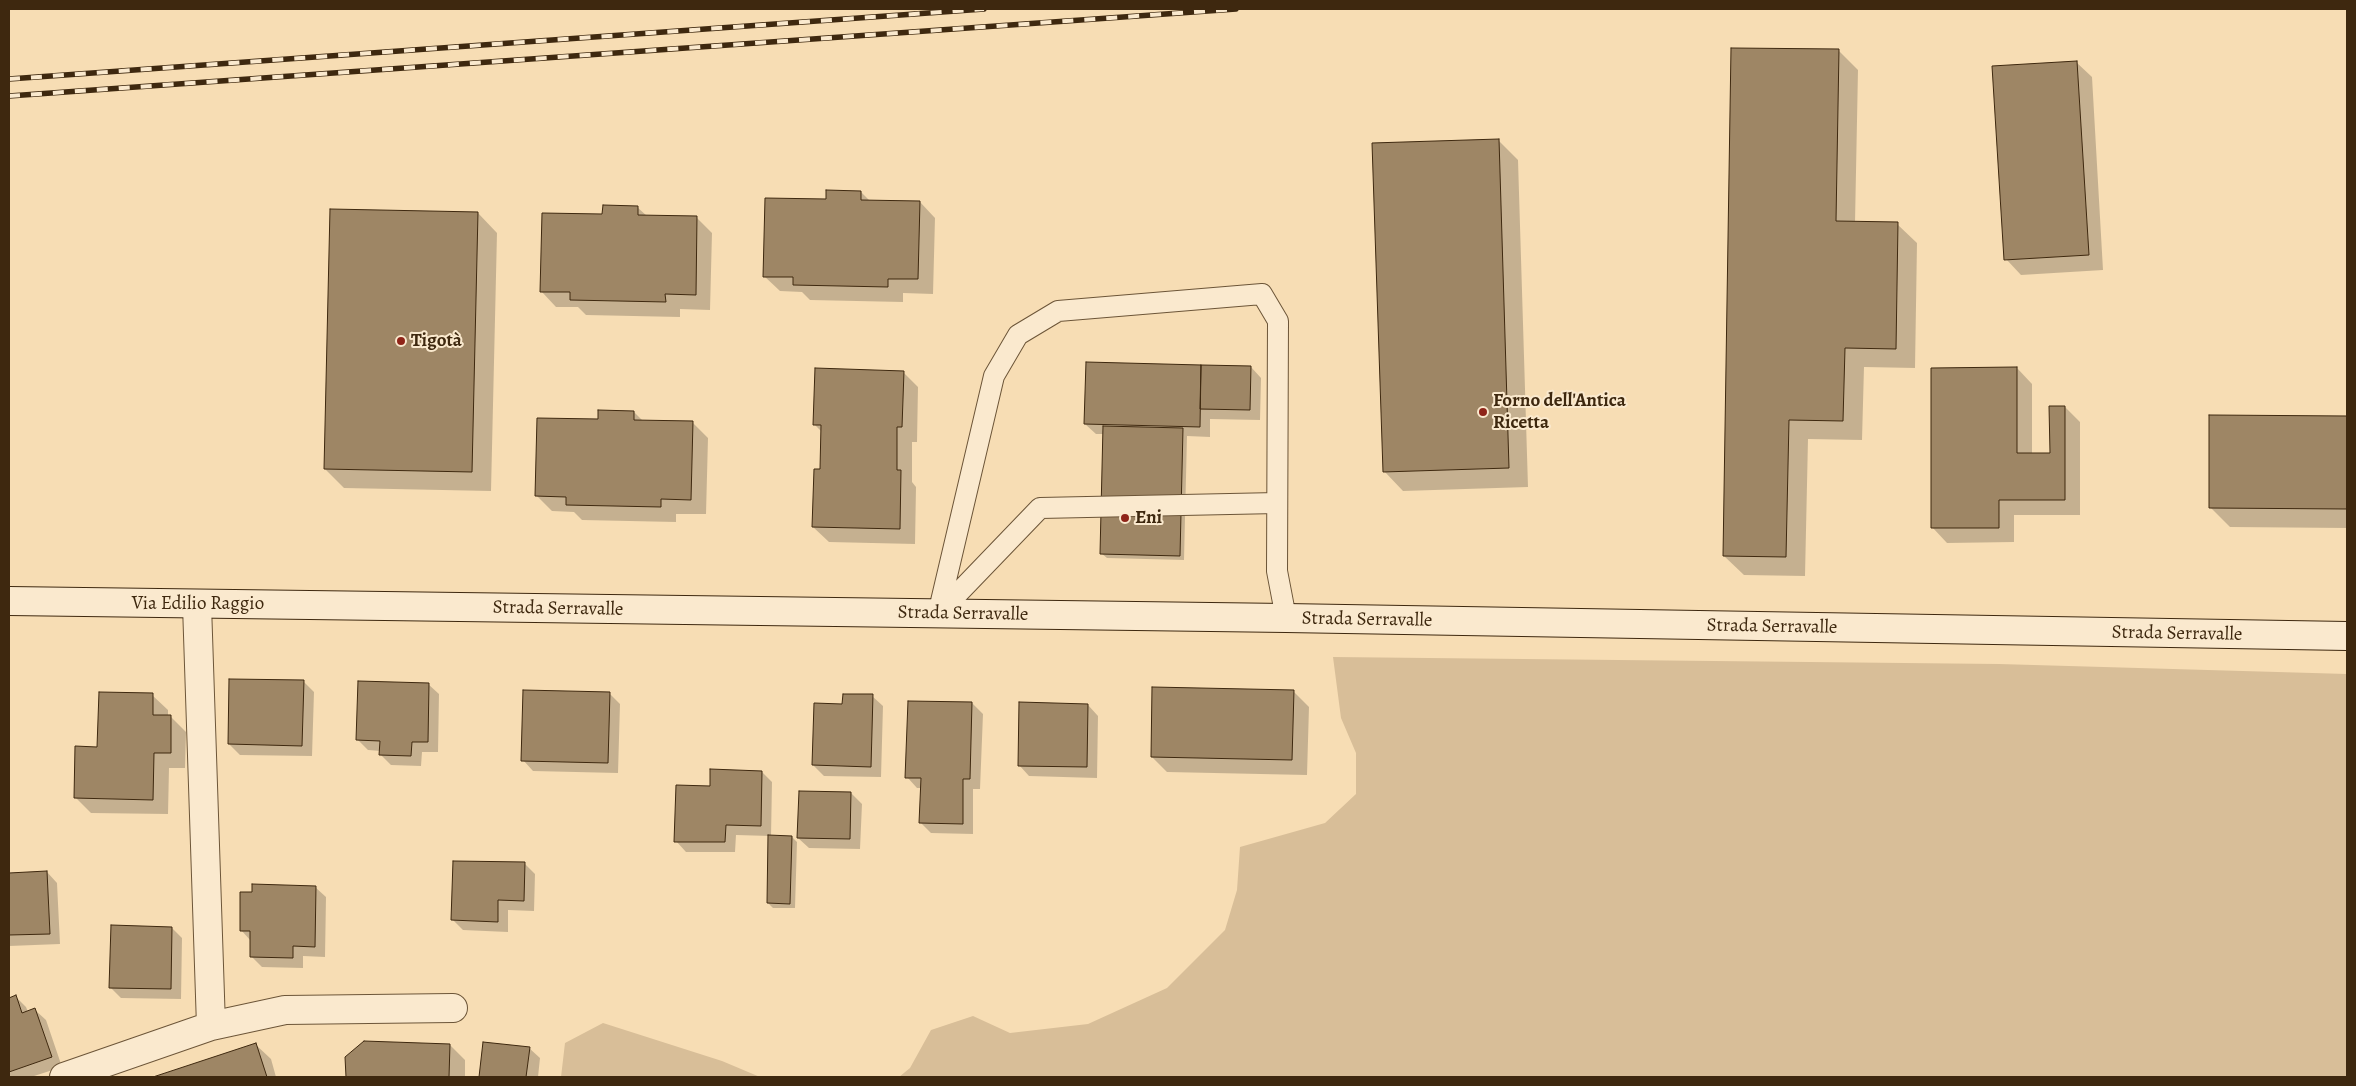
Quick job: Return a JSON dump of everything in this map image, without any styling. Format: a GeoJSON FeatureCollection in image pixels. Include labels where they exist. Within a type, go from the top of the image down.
{"type":"FeatureCollection","features":[{"type":"Feature","properties":{"kind":"main road","name":"Via Edilio Raggio"},"geometry":{"type":"LineString","coordinates":[[9,601],[197,605],[388,606]]}},
{"type":"Feature","properties":{"kind":"main road"},"geometry":{"type":"LineString","coordinates":[[197,605],[211,1026]]}},
{"type":"Feature","properties":{"kind":"main road","name":"Strada Serravalle"},"geometry":{"type":"LineString","coordinates":[[388,606],[1286,618],[2347,636]]}},
{"type":"Feature","properties":{"kind":"main road"},"geometry":{"type":"LineString","coordinates":[[64,1077],[211,1026],[285,1010],[453,1008]]}},
{"type":"Feature","properties":{"kind":"lane"},"geometry":{"type":"LineString","coordinates":[[938,614],[994,376],[1018,336],[1058,311],[1262,294],[1278,322],[1277,571],[1286,618]]}},
{"type":"Feature","properties":{"kind":"lane"},"geometry":{"type":"LineString","coordinates":[[938,614],[1040,508],[1277,503]]}},
{"type":"Feature","properties":{"kind":"shaded area"},"geometry":{"type":"Polygon","coordinates":[[[1333,657],[1999,664],[2347,674],[2347,1077],[899,1077],[910,1068],[931,1030],[973,1016],[1010,1033],[1088,1024],[1167,988],[1225,930],[1237,890],[1240,847],[1325,823],[1356,794],[1356,753],[1341,718],[1333,657]]]}},
{"type":"Feature","properties":{"kind":"shaded area"},"geometry":{"type":"Polygon","coordinates":[[[603,1023],[722,1061],[760,1077],[561,1077],[565,1043],[603,1023]]]}},
{"type":"Feature","properties":{"kind":"building"},"geometry":{"type":"Polygon","coordinates":[[[1731,48],[1839,49],[1836,221],[1898,222],[1896,349],[1845,348],[1843,421],[1789,420],[1786,557],[1723,556],[1731,48]]]}},
{"type":"Feature","properties":{"kind":"building"},"geometry":{"type":"Polygon","coordinates":[[[2077,61],[2089,255],[2004,260],[1992,66],[2077,61]]]}},
{"type":"Feature","properties":{"kind":"building"},"geometry":{"type":"Polygon","coordinates":[[[1499,139],[1509,468],[1383,472],[1372,143],[1499,139]]]}},
{"type":"Feature","properties":{"kind":"building"},"geometry":{"type":"Polygon","coordinates":[[[826,190],[861,191],[861,200],[920,201],[918,279],[888,279],[888,287],[793,285],[793,277],[763,277],[765,198],[826,199],[826,190]]]}},
{"type":"Feature","properties":{"kind":"building"},"geometry":{"type":"Polygon","coordinates":[[[603,205],[638,206],[638,215],[697,216],[696,295],[665,294],[666,302],[570,300],[570,292],[540,292],[542,213],[602,214],[603,205]]]}},
{"type":"Feature","properties":{"kind":"building","name":"Tigotà"},"geometry":{"type":"Polygon","coordinates":[[[330,209],[478,212],[472,472],[324,469],[330,209]]]}},
{"type":"Feature","properties":{"kind":"building"},"geometry":{"type":"Polygon","coordinates":[[[1086,362],[1201,365],[1200,427],[1084,424],[1086,362]]]}},
{"type":"Feature","properties":{"kind":"building"},"geometry":{"type":"Polygon","coordinates":[[[1201,365],[1251,366],[1250,410],[1200,409],[1201,365]]]}},
{"type":"Feature","properties":{"kind":"building"},"geometry":{"type":"Polygon","coordinates":[[[2017,367],[2017,453],[2050,453],[2049,406],[2065,406],[2065,500],[1999,500],[1999,528],[1931,528],[1931,368],[2017,367]]]}},
{"type":"Feature","properties":{"kind":"building"},"geometry":{"type":"Polygon","coordinates":[[[815,368],[904,371],[902,427],[897,427],[897,470],[901,470],[900,529],[812,527],[814,469],[820,469],[821,425],[813,425],[815,368]]]}},
{"type":"Feature","properties":{"kind":"building"},"geometry":{"type":"Polygon","coordinates":[[[598,410],[634,411],[634,420],[693,421],[691,500],[661,499],[661,507],[566,505],[566,497],[535,496],[537,418],[598,419],[598,410]]]}},
{"type":"Feature","properties":{"kind":"building"},"geometry":{"type":"Polygon","coordinates":[[[2209,415],[2347,416],[2347,509],[2209,508],[2209,415]]]}},
{"type":"Feature","properties":{"kind":"building"},"geometry":{"type":"Polygon","coordinates":[[[1103,426],[1183,428],[1180,556],[1100,554],[1103,426]]]}},
{"type":"Feature","properties":{"kind":"building"},"geometry":{"type":"Polygon","coordinates":[[[229,679],[304,680],[302,746],[228,744],[229,679]]]}},
{"type":"Feature","properties":{"kind":"building"},"geometry":{"type":"Polygon","coordinates":[[[358,681],[429,683],[428,742],[412,742],[411,756],[379,755],[380,741],[356,740],[358,681]]]}},
{"type":"Feature","properties":{"kind":"building"},"geometry":{"type":"Polygon","coordinates":[[[1152,687],[1294,690],[1292,760],[1151,757],[1152,687]]]}},
{"type":"Feature","properties":{"kind":"building"},"geometry":{"type":"Polygon","coordinates":[[[523,690],[610,692],[608,763],[521,761],[523,690]]]}},
{"type":"Feature","properties":{"kind":"building"},"geometry":{"type":"Polygon","coordinates":[[[99,692],[153,693],[153,715],[171,715],[171,753],[154,753],[153,800],[74,798],[75,746],[97,747],[99,692]]]}},
{"type":"Feature","properties":{"kind":"building"},"geometry":{"type":"Polygon","coordinates":[[[843,694],[873,694],[871,767],[812,765],[814,703],[842,704],[843,694]]]}},
{"type":"Feature","properties":{"kind":"building"},"geometry":{"type":"Polygon","coordinates":[[[908,701],[972,702],[970,779],[963,779],[963,824],[919,823],[921,778],[905,778],[908,701]]]}},
{"type":"Feature","properties":{"kind":"building"},"geometry":{"type":"Polygon","coordinates":[[[1019,702],[1088,704],[1087,767],[1018,766],[1019,702]]]}},
{"type":"Feature","properties":{"kind":"building"},"geometry":{"type":"Polygon","coordinates":[[[710,769],[762,771],[761,826],[726,825],[725,842],[674,842],[676,785],[710,786],[710,769]]]}},
{"type":"Feature","properties":{"kind":"building"},"geometry":{"type":"Polygon","coordinates":[[[799,791],[851,792],[850,839],[797,838],[799,791]]]}},
{"type":"Feature","properties":{"kind":"building"},"geometry":{"type":"Polygon","coordinates":[[[768,835],[792,836],[790,904],[767,903],[768,835]]]}},
{"type":"Feature","properties":{"kind":"building"},"geometry":{"type":"Polygon","coordinates":[[[453,861],[525,862],[524,901],[498,900],[498,922],[451,920],[453,861]]]}},
{"type":"Feature","properties":{"kind":"building"},"geometry":{"type":"Polygon","coordinates":[[[47,871],[50,934],[9,935],[9,873],[47,871]]]}},
{"type":"Feature","properties":{"kind":"building"},"geometry":{"type":"Polygon","coordinates":[[[252,884],[316,886],[315,947],[293,946],[293,958],[250,957],[250,931],[240,931],[240,892],[252,892],[252,884]]]}},
{"type":"Feature","properties":{"kind":"building"},"geometry":{"type":"Polygon","coordinates":[[[111,925],[172,927],[171,989],[109,988],[111,925]]]}},
{"type":"Feature","properties":{"kind":"building"},"geometry":{"type":"Polygon","coordinates":[[[16,995],[22,1013],[35,1008],[52,1057],[9,1072],[9,998],[16,995]]]}},
{"type":"Feature","properties":{"kind":"building"},"geometry":{"type":"Polygon","coordinates":[[[364,1041],[450,1044],[449,1077],[346,1077],[345,1057],[364,1041]]]}},
{"type":"Feature","properties":{"kind":"building"},"geometry":{"type":"Polygon","coordinates":[[[483,1042],[530,1047],[526,1077],[479,1077],[483,1042]]]}},
{"type":"Feature","properties":{"kind":"building"},"geometry":{"type":"Polygon","coordinates":[[[256,1043],[267,1077],[153,1077],[256,1043]]]}},
{"type":"Feature","properties":{"kind":"railway"},"geometry":{"type":"LineString","coordinates":[[9,79],[984,9]]}},
{"type":"Feature","properties":{"kind":"railway"},"geometry":{"type":"LineString","coordinates":[[9,96],[1236,9]]}},
{"type":"Feature","properties":{"kind":"place","name":"Tigotà"},"geometry":{"type":"Point","coordinates":[401,341]}},
{"type":"Feature","properties":{"kind":"place","name":"Forno dell'Antica Ricetta"},"geometry":{"type":"Point","coordinates":[1483,412]}},
{"type":"Feature","properties":{"kind":"place","name":"Eni"},"geometry":{"type":"Point","coordinates":[1125,518]}}]}
